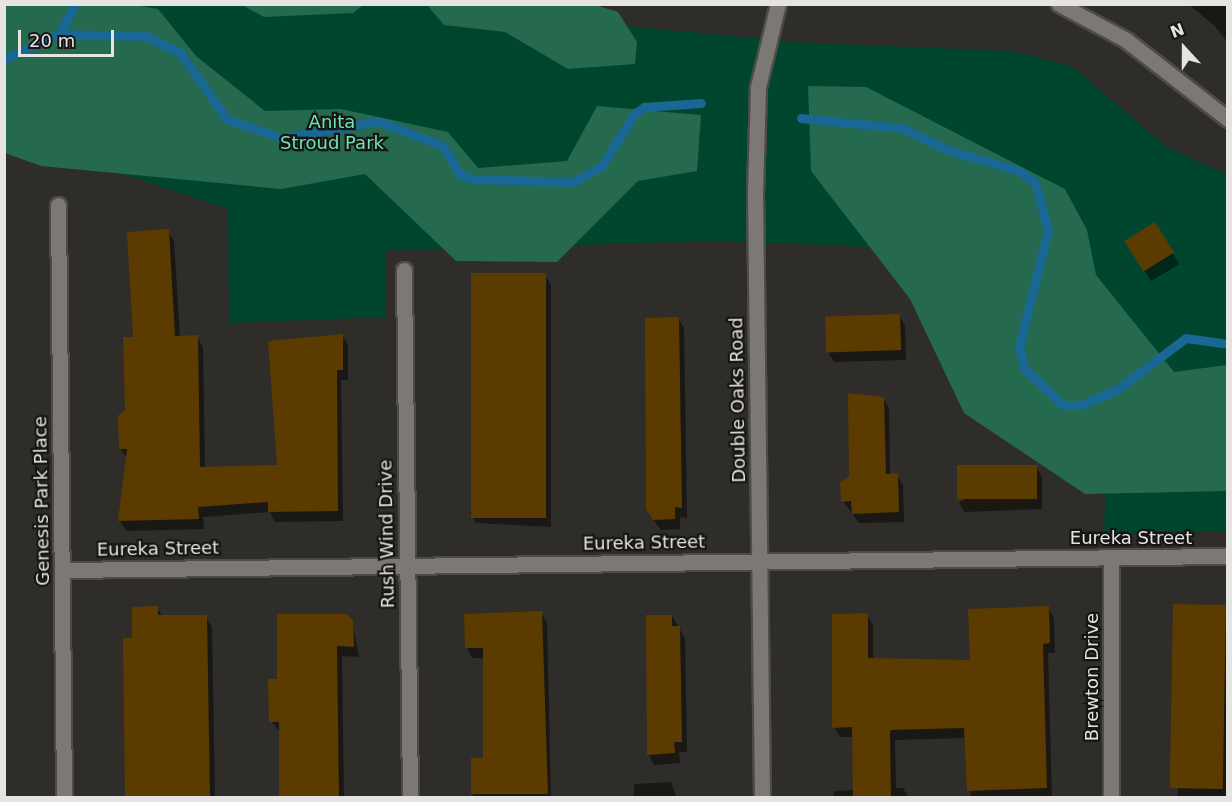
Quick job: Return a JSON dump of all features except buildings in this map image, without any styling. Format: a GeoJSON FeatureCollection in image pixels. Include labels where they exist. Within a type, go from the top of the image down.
{"type":"FeatureCollection","features":[{"type":"Feature","properties":{"kind":"street","name":"Double Oaks Road"},"geometry":{"type":"LineString","coordinates":[[762,798],[758,87],[778,4]]}},
{"type":"Feature","properties":{"kind":"street"},"geometry":{"type":"LineString","coordinates":[[1059,4],[1126,40],[1227,119]]}},
{"type":"Feature","properties":{"kind":"street","name":"Genesis Park Place"},"geometry":{"type":"LineString","coordinates":[[58,205],[64,798]]}},
{"type":"Feature","properties":{"kind":"street","name":"Rush Wind Drive"},"geometry":{"type":"LineString","coordinates":[[404,270],[410,798]]}},
{"type":"Feature","properties":{"kind":"street","name":"Eureka Street"},"geometry":{"type":"LineString","coordinates":[[62,570],[407,564],[1227,556]]}},
{"type":"Feature","properties":{"kind":"street","name":"Brewton Drive"},"geometry":{"type":"LineString","coordinates":[[1111,798],[1112,558]]}},
{"type":"Feature","properties":{"kind":"green space"},"geometry":{"type":"Polygon","coordinates":[[[129,4],[158,9],[196,56],[265,111],[341,109],[448,132],[478,168],[567,161],[597,106],[701,115],[697,171],[638,181],[557,262],[456,261],[365,174],[281,189],[41,166],[5,153],[5,5],[129,4]]]}},
{"type":"Feature","properties":{"kind":"green space","name":"Anita Stroud Park"},"geometry":{"type":"Polygon","coordinates":[[[5,5],[465,5],[479,12],[807,43],[1013,51],[1073,67],[1167,147],[1227,175],[1227,531],[1104,534],[1111,309],[950,250],[717,241],[385,250],[386,317],[229,323],[228,209],[5,135],[5,5]]]}},
{"type":"Feature","properties":{"kind":"green space"},"geometry":{"type":"Polygon","coordinates":[[[242,5],[363,5],[353,13],[264,17],[242,5]]]}},
{"type":"Feature","properties":{"kind":"green space"},"geometry":{"type":"Polygon","coordinates":[[[427,5],[595,5],[618,12],[637,42],[635,64],[568,69],[505,32],[444,25],[427,5]]]}},
{"type":"Feature","properties":{"kind":"green space"},"geometry":{"type":"Polygon","coordinates":[[[808,86],[866,87],[1065,189],[1087,230],[1096,275],[1174,372],[1227,365],[1227,491],[1085,494],[964,413],[910,299],[811,171],[808,86]]]}},
{"type":"Feature","properties":{"kind":"waterway"},"geometry":{"type":"LineString","coordinates":[[59,34],[75,4]]}},
{"type":"Feature","properties":{"kind":"waterway"},"geometry":{"type":"LineString","coordinates":[[4,59],[59,34],[146,36],[181,54],[227,119],[282,138],[378,121],[443,146],[460,174],[472,179],[573,182],[602,166],[633,115],[644,107],[701,103]]}},
{"type":"Feature","properties":{"kind":"waterway"},"geometry":{"type":"LineString","coordinates":[[801,118],[902,128],[948,150],[1016,170],[1035,182],[1048,230],[1019,346],[1024,368],[1062,405],[1081,405],[1118,389],[1186,338],[1228,344]]}}]}
